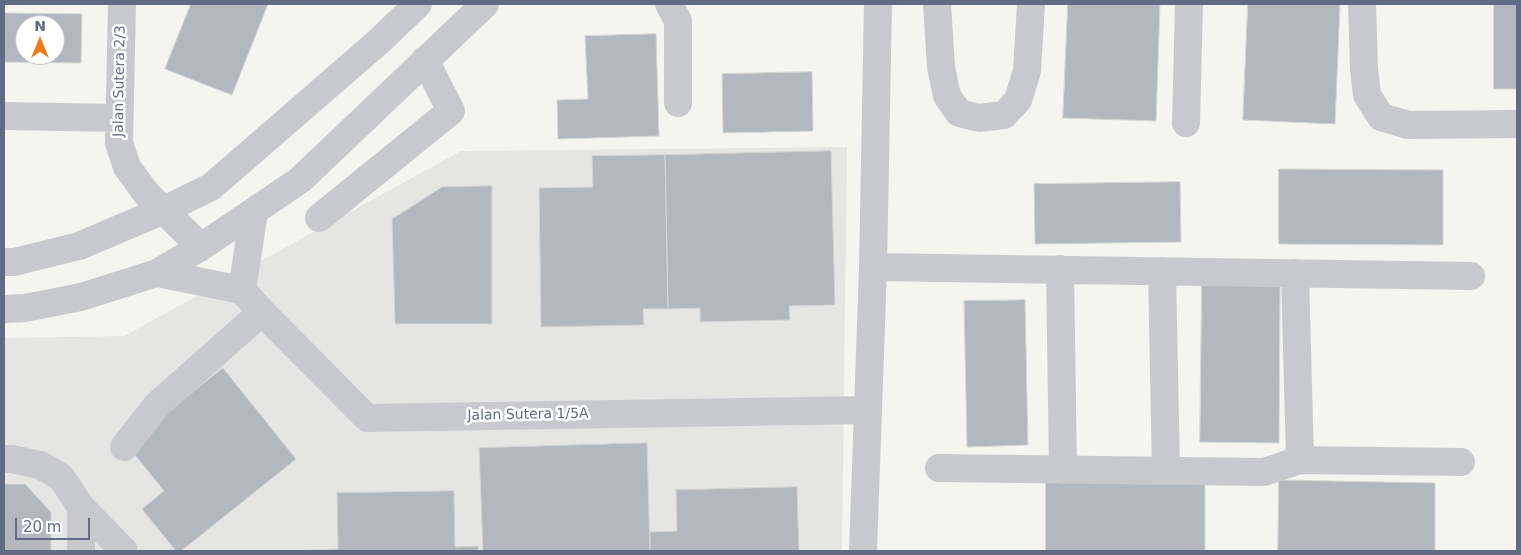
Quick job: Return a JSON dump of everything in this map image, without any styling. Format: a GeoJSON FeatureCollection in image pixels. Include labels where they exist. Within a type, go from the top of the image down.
{"type":"FeatureCollection","features":[{"type":"Feature","properties":{"kind":"street","name":"Jalan Sutera 2/3"},"geometry":{"type":"LineString","coordinates":[[122,4],[119,143],[127,167],[146,193],[201,247]]}},
{"type":"Feature","properties":{"kind":"street"},"geometry":{"type":"LineString","coordinates":[[4,262],[14,262],[79,246],[164,210],[211,187],[418,4]]}},
{"type":"Feature","properties":{"kind":"street"},"geometry":{"type":"LineString","coordinates":[[4,309],[25,308],[81,297],[156,273],[201,247],[300,180],[485,4]]}},
{"type":"Feature","properties":{"kind":"street"},"geometry":{"type":"LineString","coordinates":[[669,4],[678,21],[678,103]]}},
{"type":"Feature","properties":{"kind":"street"},"geometry":{"type":"LineString","coordinates":[[863,551],[873,267],[878,4]]}},
{"type":"Feature","properties":{"kind":"street"},"geometry":{"type":"LineString","coordinates":[[937,4],[941,67],[947,96],[959,113],[979,118],[1004,115],[1018,100],[1026,71],[1031,4]]}},
{"type":"Feature","properties":{"kind":"street"},"geometry":{"type":"LineString","coordinates":[[1186,122],[1190,4]]}},
{"type":"Feature","properties":{"kind":"street"},"geometry":{"type":"LineString","coordinates":[[1362,4],[1364,69],[1367,95],[1381,117],[1408,125],[1517,124]]}},
{"type":"Feature","properties":{"kind":"street"},"geometry":{"type":"LineString","coordinates":[[320,218],[451,111],[425,60]]}},
{"type":"Feature","properties":{"kind":"street"},"geometry":{"type":"LineString","coordinates":[[4,116],[119,118]]}},
{"type":"Feature","properties":{"kind":"street"},"geometry":{"type":"LineString","coordinates":[[156,273],[242,290],[254,212]]}},
{"type":"Feature","properties":{"kind":"street"},"geometry":{"type":"LineString","coordinates":[[873,267],[1471,276]]}},
{"type":"Feature","properties":{"kind":"street"},"geometry":{"type":"LineString","coordinates":[[1060,269],[1063,470]]}},
{"type":"Feature","properties":{"kind":"street"},"geometry":{"type":"LineString","coordinates":[[1162,271],[1166,471]]}},
{"type":"Feature","properties":{"kind":"street"},"geometry":{"type":"LineString","coordinates":[[1295,273],[1300,460]]}},
{"type":"Feature","properties":{"kind":"street","name":"Jalan Sutera 1/5A"},"geometry":{"type":"LineString","coordinates":[[242,290],[367,418],[868,410]]}},
{"type":"Feature","properties":{"kind":"street"},"geometry":{"type":"LineString","coordinates":[[124,447],[157,405],[262,312]]}},
{"type":"Feature","properties":{"kind":"street"},"geometry":{"type":"LineString","coordinates":[[4,459],[40,465],[61,477],[81,507],[124,551]]}},
{"type":"Feature","properties":{"kind":"street"},"geometry":{"type":"LineString","coordinates":[[939,468],[1264,472],[1300,460],[1460,462]]}},
{"type":"Feature","properties":{"kind":"street"},"geometry":{"type":"LineString","coordinates":[[81,507],[81,551]]}},
{"type":"Feature","properties":{"kind":"shaded area"},"geometry":{"type":"Polygon","coordinates":[[[847,147],[842,551],[4,551],[4,338],[124,336],[461,151],[847,147]]]}},
{"type":"Feature","properties":{"kind":"building"},"geometry":{"type":"Polygon","coordinates":[[[191,4],[268,4],[232,95],[165,69],[191,4]]]}},
{"type":"Feature","properties":{"kind":"building"},"geometry":{"type":"Polygon","coordinates":[[[1068,4],[1160,4],[1156,121],[1063,118],[1068,4]]]}},
{"type":"Feature","properties":{"kind":"building"},"geometry":{"type":"Polygon","coordinates":[[[1248,4],[1340,4],[1335,124],[1243,120],[1248,4]]]}},
{"type":"Feature","properties":{"kind":"building"},"geometry":{"type":"Polygon","coordinates":[[[1494,4],[1517,4],[1517,89],[1494,89],[1494,4]]]}},
{"type":"Feature","properties":{"kind":"building"},"geometry":{"type":"Polygon","coordinates":[[[4,13],[82,14],[81,63],[65,63],[65,15],[15,15],[15,62],[4,62],[4,13]]]}},
{"type":"Feature","properties":{"kind":"building"},"geometry":{"type":"Polygon","coordinates":[[[656,34],[659,136],[558,139],[557,100],[588,99],[585,36],[656,34]]]}},
{"type":"Feature","properties":{"kind":"building"},"geometry":{"type":"Polygon","coordinates":[[[812,72],[813,131],[723,133],[722,74],[812,72]]]}},
{"type":"Feature","properties":{"kind":"building"},"geometry":{"type":"Polygon","coordinates":[[[831,151],[835,305],[789,306],[790,320],[700,322],[700,308],[668,309],[665,155],[831,151]]]}},
{"type":"Feature","properties":{"kind":"building"},"geometry":{"type":"Polygon","coordinates":[[[665,155],[668,309],[643,309],[644,325],[541,327],[539,188],[593,187],[592,156],[665,155]]]}},
{"type":"Feature","properties":{"kind":"building"},"geometry":{"type":"Polygon","coordinates":[[[1279,169],[1443,170],[1443,245],[1279,244],[1279,169]]]}},
{"type":"Feature","properties":{"kind":"building"},"geometry":{"type":"Polygon","coordinates":[[[1180,182],[1181,242],[1035,244],[1034,184],[1180,182]]]}},
{"type":"Feature","properties":{"kind":"building"},"geometry":{"type":"Polygon","coordinates":[[[492,186],[492,324],[395,324],[392,219],[442,187],[492,186]]]}},
{"type":"Feature","properties":{"kind":"building"},"geometry":{"type":"Polygon","coordinates":[[[1202,283],[1280,283],[1279,443],[1200,442],[1202,283]]]}},
{"type":"Feature","properties":{"kind":"building"},"geometry":{"type":"Polygon","coordinates":[[[1025,300],[1028,445],[967,447],[964,301],[1025,300]]]}},
{"type":"Feature","properties":{"kind":"building"},"geometry":{"type":"Polygon","coordinates":[[[223,368],[296,459],[181,551],[176,551],[142,509],[164,491],[127,445],[223,368]]]}},
{"type":"Feature","properties":{"kind":"building"},"geometry":{"type":"Polygon","coordinates":[[[647,443],[650,551],[483,551],[479,448],[647,443]]]}},
{"type":"Feature","properties":{"kind":"building"},"geometry":{"type":"Polygon","coordinates":[[[1279,480],[1435,483],[1435,551],[1278,551],[1279,480]]]}},
{"type":"Feature","properties":{"kind":"building"},"geometry":{"type":"Polygon","coordinates":[[[1046,482],[1205,482],[1205,551],[1046,551],[1046,482]]]}},
{"type":"Feature","properties":{"kind":"building"},"geometry":{"type":"Polygon","coordinates":[[[4,484],[25,484],[51,512],[51,551],[4,551],[4,484]]]}},
{"type":"Feature","properties":{"kind":"building"},"geometry":{"type":"Polygon","coordinates":[[[797,487],[799,551],[650,551],[650,532],[677,531],[676,490],[797,487]]]}},
{"type":"Feature","properties":{"kind":"building"},"geometry":{"type":"Polygon","coordinates":[[[454,491],[455,547],[478,546],[478,551],[289,551],[338,549],[337,493],[454,491]]]}}]}
